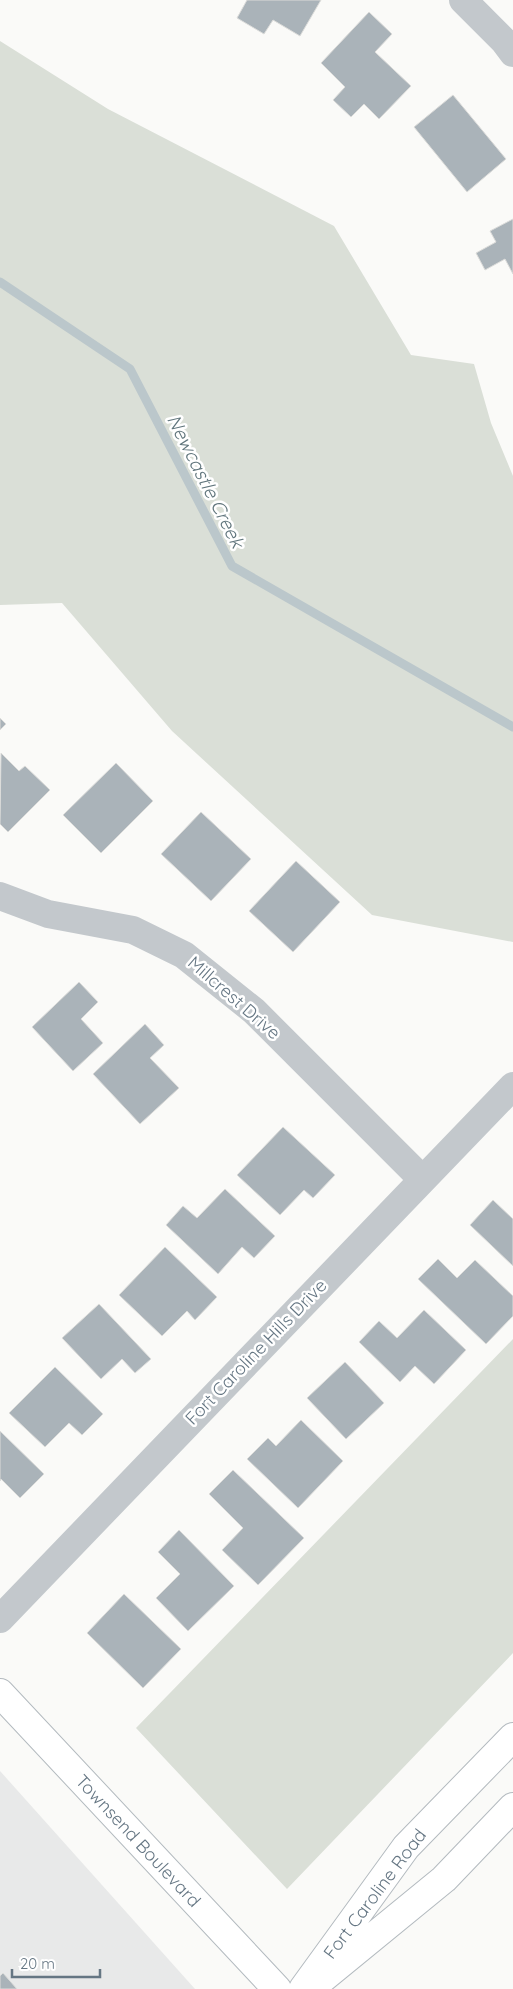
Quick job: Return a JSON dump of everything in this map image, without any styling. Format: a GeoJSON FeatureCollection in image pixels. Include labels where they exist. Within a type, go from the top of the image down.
{"type":"FeatureCollection","features":[{"type":"Feature","properties":{"kind":"street"},"geometry":{"type":"LineString","coordinates":[[463,0],[504,41],[513,53]]}},
{"type":"Feature","properties":{"kind":"street","name":"Millcrest Drive"},"geometry":{"type":"LineString","coordinates":[[0,896],[48,914],[133,930],[184,955],[254,1011],[422,1179]]}},
{"type":"Feature","properties":{"kind":"street","name":"Fort Caroline Hills Drive"},"geometry":{"type":"LineString","coordinates":[[0,1619],[513,1086]]}},
{"type":"Feature","properties":{"kind":"street","name":"Townsend Boulevard"},"geometry":{"type":"LineString","coordinates":[[0,1693],[277,1989]]}},
{"type":"Feature","properties":{"kind":"street","name":"Fort Caroline Road"},"geometry":{"type":"LineString","coordinates":[[303,1989],[406,1847],[513,1737]]}},
{"type":"Feature","properties":{"kind":"street","name":"Fort Caroline Road"},"geometry":{"type":"LineString","coordinates":[[311,1989],[444,1878],[513,1807]]}},
{"type":"Feature","properties":{"kind":"shaded area"},"geometry":{"type":"Polygon","coordinates":[[[0,41],[108,109],[334,226],[411,355],[474,364],[491,423],[513,476],[513,942],[372,915],[172,731],[62,603],[0,605],[0,41]]]}},
{"type":"Feature","properties":{"kind":"shaded area"},"geometry":{"type":"Polygon","coordinates":[[[513,1339],[513,1653],[287,1889],[136,1728],[513,1339]]]}},
{"type":"Feature","properties":{"kind":"shaded area"},"geometry":{"type":"Polygon","coordinates":[[[0,1771],[195,1989],[0,1989],[0,1771]]]}},
{"type":"Feature","properties":{"kind":"building"},"geometry":{"type":"Polygon","coordinates":[[[247,0],[321,0],[300,36],[273,20],[264,34],[237,18],[247,0]]]}},
{"type":"Feature","properties":{"kind":"building"},"geometry":{"type":"Polygon","coordinates":[[[369,12],[392,34],[375,52],[411,86],[379,119],[364,104],[351,117],[333,100],[345,87],[321,63],[369,12]]]}},
{"type":"Feature","properties":{"kind":"building"},"geometry":{"type":"Polygon","coordinates":[[[453,95],[506,159],[467,192],[414,127],[453,95]]]}},
{"type":"Feature","properties":{"kind":"building"},"geometry":{"type":"Polygon","coordinates":[[[513,219],[513,274],[505,259],[485,270],[476,253],[496,242],[490,231],[513,219]]]}},
{"type":"Feature","properties":{"kind":"building"},"geometry":{"type":"Polygon","coordinates":[[[0,718],[6,724],[0,730],[0,718]]]}},
{"type":"Feature","properties":{"kind":"building"},"geometry":{"type":"Polygon","coordinates":[[[1,753],[19,771],[25,766],[50,790],[8,832],[0,824],[1,753]]]}},
{"type":"Feature","properties":{"kind":"building"},"geometry":{"type":"Polygon","coordinates":[[[116,763],[153,801],[101,853],[63,815],[116,763]]]}},
{"type":"Feature","properties":{"kind":"building"},"geometry":{"type":"Polygon","coordinates":[[[201,812],[251,859],[211,901],[161,854],[201,812]]]}},
{"type":"Feature","properties":{"kind":"building"},"geometry":{"type":"Polygon","coordinates":[[[296,861],[340,902],[293,952],[249,911],[296,861]]]}},
{"type":"Feature","properties":{"kind":"building"},"geometry":{"type":"Polygon","coordinates":[[[79,982],[98,1002],[81,1019],[103,1043],[73,1071],[32,1027],[79,982]]]}},
{"type":"Feature","properties":{"kind":"building"},"geometry":{"type":"Polygon","coordinates":[[[145,1024],[164,1045],[150,1058],[179,1088],[140,1124],[93,1074],[145,1024]]]}},
{"type":"Feature","properties":{"kind":"building"},"geometry":{"type":"Polygon","coordinates":[[[283,1127],[335,1175],[313,1198],[304,1190],[280,1215],[237,1175],[283,1127]]]}},
{"type":"Feature","properties":{"kind":"building"},"geometry":{"type":"Polygon","coordinates":[[[225,1189],[275,1236],[254,1258],[242,1247],[218,1274],[166,1225],[183,1206],[197,1218],[225,1189]]]}},
{"type":"Feature","properties":{"kind":"building"},"geometry":{"type":"Polygon","coordinates":[[[493,1200],[513,1219],[513,1266],[470,1225],[493,1200]]]}},
{"type":"Feature","properties":{"kind":"building"},"geometry":{"type":"Polygon","coordinates":[[[165,1247],[217,1297],[195,1320],[187,1311],[162,1336],[119,1295],[165,1247]]]}},
{"type":"Feature","properties":{"kind":"building"},"geometry":{"type":"Polygon","coordinates":[[[438,1259],[457,1278],[475,1260],[513,1296],[513,1316],[486,1344],[418,1279],[438,1259]]]}},
{"type":"Feature","properties":{"kind":"building"},"geometry":{"type":"Polygon","coordinates":[[[99,1304],[151,1359],[135,1373],[122,1359],[101,1379],[62,1338],[99,1304]]]}},
{"type":"Feature","properties":{"kind":"building"},"geometry":{"type":"Polygon","coordinates":[[[424,1310],[466,1350],[434,1384],[415,1366],[400,1382],[359,1342],[379,1321],[397,1338],[424,1310]]]}},
{"type":"Feature","properties":{"kind":"building"},"geometry":{"type":"Polygon","coordinates":[[[345,1362],[384,1403],[346,1439],[307,1398],[345,1362]]]}},
{"type":"Feature","properties":{"kind":"building"},"geometry":{"type":"Polygon","coordinates":[[[55,1367],[103,1414],[82,1435],[69,1423],[45,1447],[9,1413],[55,1367]]]}},
{"type":"Feature","properties":{"kind":"building"},"geometry":{"type":"Polygon","coordinates":[[[301,1420],[343,1461],[298,1508],[247,1459],[268,1438],[276,1446],[301,1420]]]}},
{"type":"Feature","properties":{"kind":"building"},"geometry":{"type":"Polygon","coordinates":[[[0,1431],[44,1474],[20,1498],[1,1479],[0,1481],[0,1431]]]}},
{"type":"Feature","properties":{"kind":"building"},"geometry":{"type":"Polygon","coordinates":[[[233,1470],[304,1538],[258,1585],[222,1550],[243,1528],[209,1494],[233,1470]]]}},
{"type":"Feature","properties":{"kind":"building"},"geometry":{"type":"Polygon","coordinates":[[[179,1530],[234,1586],[188,1631],[156,1598],[180,1574],[158,1552],[179,1530]]]}},
{"type":"Feature","properties":{"kind":"building"},"geometry":{"type":"Polygon","coordinates":[[[124,1594],[181,1649],[143,1688],[87,1633],[124,1594]]]}},
{"type":"Feature","properties":{"kind":"building"},"geometry":{"type":"Polygon","coordinates":[[[3,1973],[17,1989],[0,1989],[0,1976],[3,1973]]]}},
{"type":"Feature","properties":{"kind":"waterway","name":"Newcastle Creek"},"geometry":{"type":"LineString","coordinates":[[0,282],[130,369],[232,566],[513,727]]}}]}
